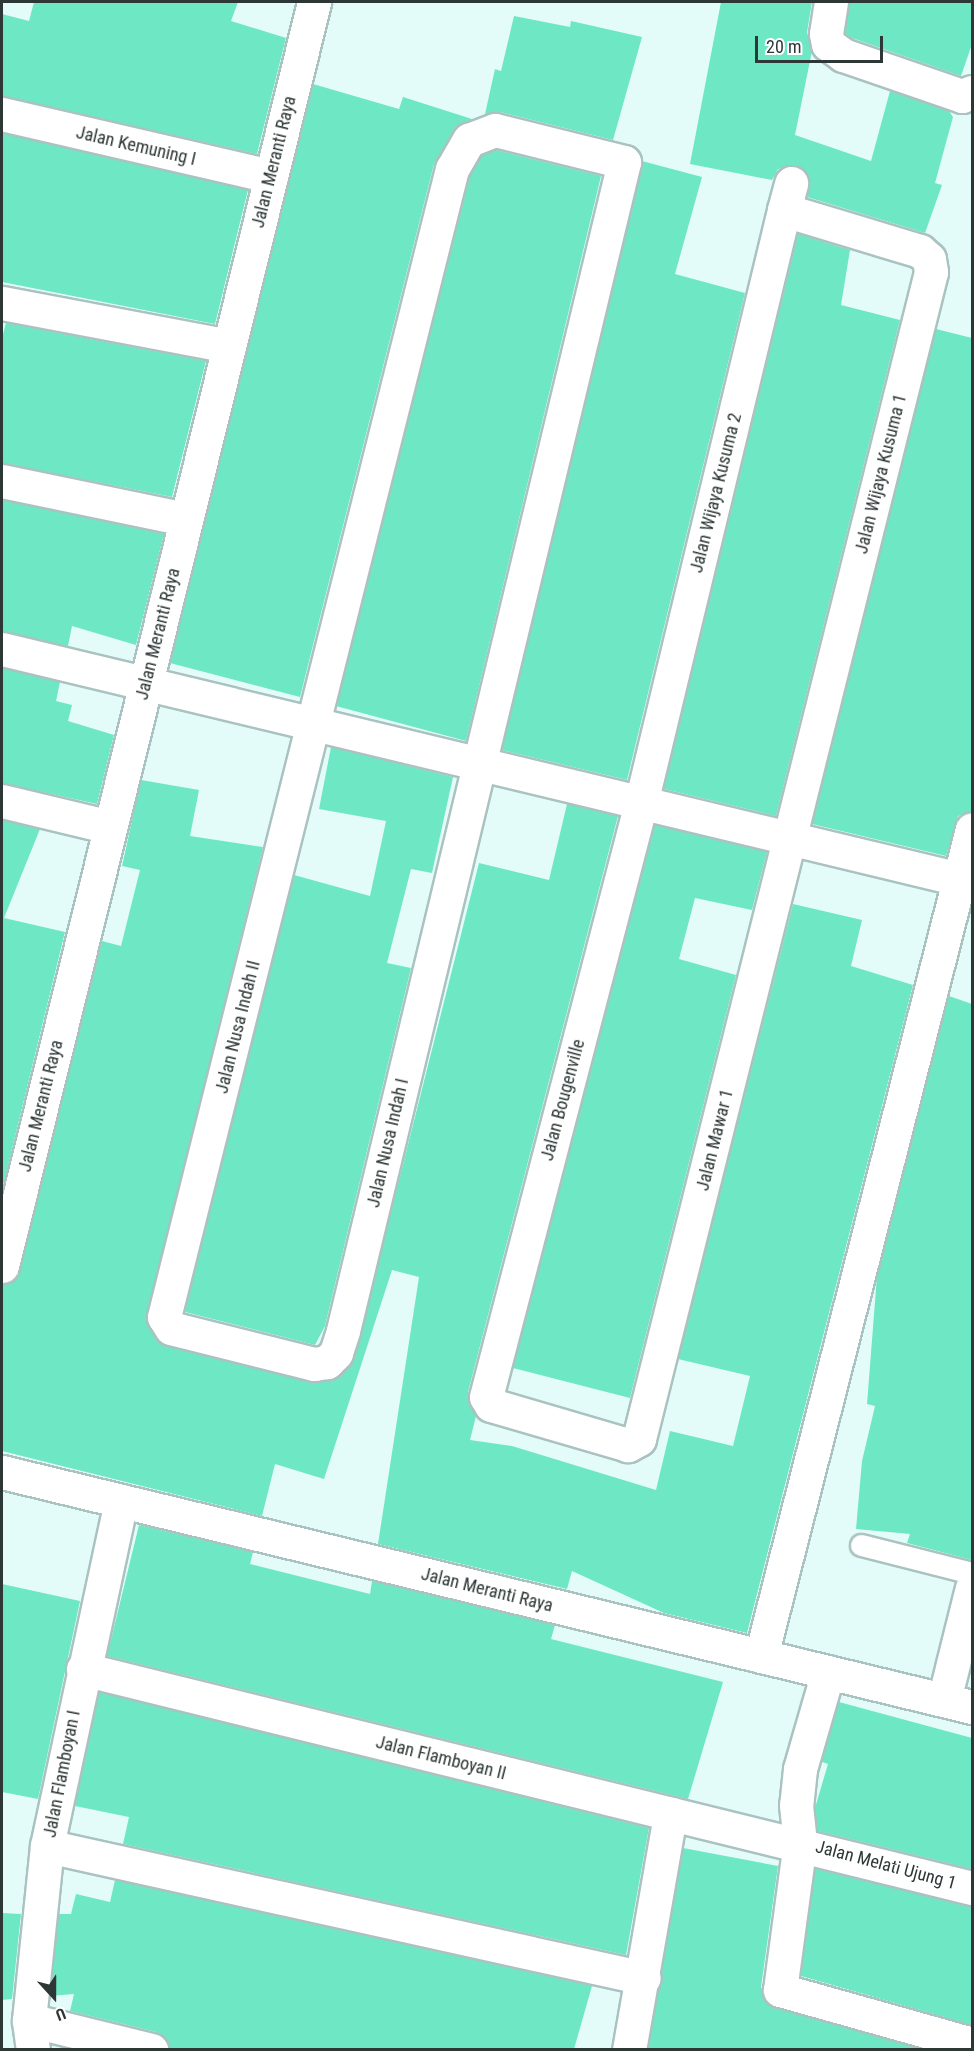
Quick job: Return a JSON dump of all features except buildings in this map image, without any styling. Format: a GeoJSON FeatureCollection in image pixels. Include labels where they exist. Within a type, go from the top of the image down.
{"type":"FeatureCollection","features":[{"type":"Feature","properties":{"kind":"street","name":"Jalan Meranti Raya"},"geometry":{"type":"LineString","coordinates":[[2,1266],[314,2]]}},
{"type":"Feature","properties":{"kind":"street"},"geometry":{"type":"LineString","coordinates":[[831,2],[826,34],[828,44],[843,55],[962,96],[972,92]]}},
{"type":"Feature","properties":{"kind":"street","name":"Jalan Kemuning I"},"geometry":{"type":"LineString","coordinates":[[2,114],[270,176]]}},
{"type":"Feature","properties":{"kind":"street","name":"Jalan Nusa Indah II"},"geometry":{"type":"LineString","coordinates":[[171,1328],[165,1317],[315,725],[452,169],[469,140],[495,129],[624,162],[478,764]]}},
{"type":"Feature","properties":{"kind":"street","name":"Jalan Wijaya Kusuma 2"},"geometry":{"type":"LineString","coordinates":[[641,803],[788,197]]}},
{"type":"Feature","properties":{"kind":"street","name":"Jalan Wijaya Kusuma 1"},"geometry":{"type":"LineString","coordinates":[[788,197],[920,251],[929,258],[931,272],[791,838]]}},
{"type":"Feature","properties":{"kind":"street"},"geometry":{"type":"LineString","coordinates":[[2,303],[229,346]]}},
{"type":"Feature","properties":{"kind":"street"},"geometry":{"type":"LineString","coordinates":[[2,481],[186,519]]}},
{"type":"Feature","properties":{"kind":"street"},"geometry":{"type":"LineString","coordinates":[[2,649],[966,880]]}},
{"type":"Feature","properties":{"kind":"street","name":"Jalan Nusa Indah I"},"geometry":{"type":"LineString","coordinates":[[171,1328],[314,1364],[327,1362],[336,1353],[478,764]]}},
{"type":"Feature","properties":{"kind":"street"},"geometry":{"type":"LineString","coordinates":[[2,801],[110,827]]}},
{"type":"Feature","properties":{"kind":"street","name":"Jalan Bougenville"},"geometry":{"type":"LineString","coordinates":[[638,1442],[628,1445],[491,1405],[486,1397],[641,803]]}},
{"type":"Feature","properties":{"kind":"street"},"geometry":{"type":"LineString","coordinates":[[761,1656],[966,880],[972,829]]}},
{"type":"Feature","properties":{"kind":"street","name":"Jalan Mawar 1"},"geometry":{"type":"LineString","coordinates":[[638,1442],[791,838]]}},
{"type":"Feature","properties":{"kind":"street","name":"Jalan Meranti Raya"},"geometry":{"type":"LineString","coordinates":[[2,1472],[958,1703]]}},
{"type":"Feature","properties":{"kind":"street","name":"Jalan Flamboyan I"},"geometry":{"type":"LineString","coordinates":[[31,2035],[47,1846],[83,1669],[121,1501]]}},
{"type":"Feature","properties":{"kind":"street"},"geometry":{"type":"LineString","coordinates":[[958,1703],[972,1588]]}},
{"type":"Feature","properties":{"kind":"street","name":"Jalan Flamboyan II"},"geometry":{"type":"LineString","coordinates":[[83,1669],[670,1814],[800,1842]]}},
{"type":"Feature","properties":{"kind":"street"},"geometry":{"type":"LineString","coordinates":[[828,1672],[811,1718],[800,1769],[796,1805],[800,1842],[782,1995],[972,2044]]}},
{"type":"Feature","properties":{"kind":"street"},"geometry":{"type":"LineString","coordinates":[[629,2049],[644,1978],[670,1814]]}},
{"type":"Feature","properties":{"kind":"street","name":"Jalan Melati Ujung 1"},"geometry":{"type":"LineString","coordinates":[[800,1842],[972,1888]]}},
{"type":"Feature","properties":{"kind":"street"},"geometry":{"type":"LineString","coordinates":[[47,1846],[644,1978]]}},
{"type":"Feature","properties":{"kind":"street"},"geometry":{"type":"LineString","coordinates":[[31,2035],[151,2049]]}},
{"type":"Feature","properties":{"kind":"lane"},"geometry":{"type":"LineString","coordinates":[[861,1545],[972,1573]]}}]}
